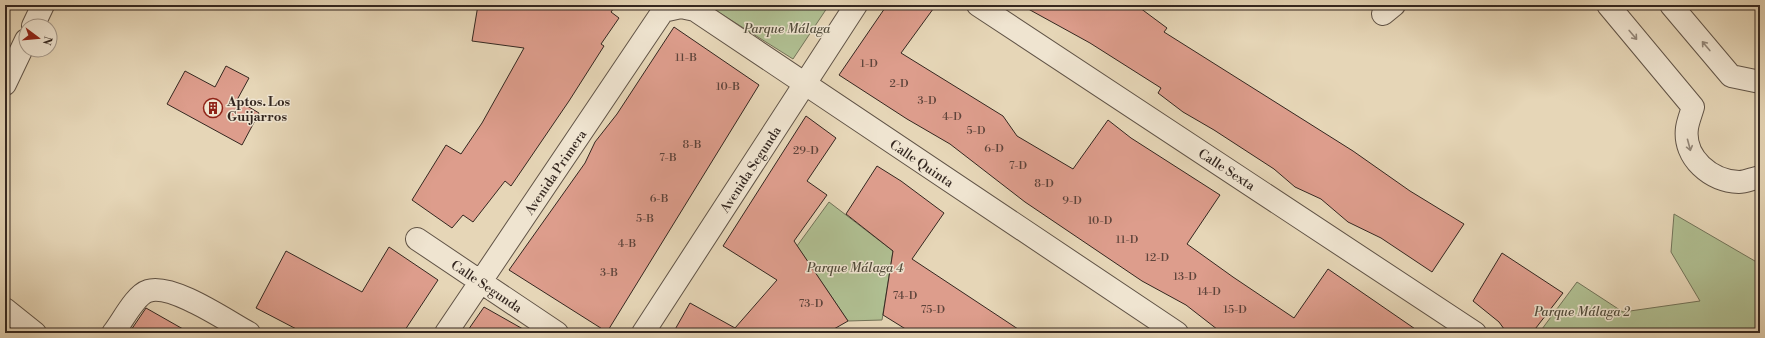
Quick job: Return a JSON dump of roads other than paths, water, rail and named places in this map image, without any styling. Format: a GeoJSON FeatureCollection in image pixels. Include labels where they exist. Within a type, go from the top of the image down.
{"type":"FeatureCollection","features":[{"type":"Feature","properties":{"kind":"street"},"geometry":{"type":"LineString","coordinates":[[37,18],[43,5]]}},
{"type":"Feature","properties":{"kind":"street","name":"Avenida Segunda"},"geometry":{"type":"LineString","coordinates":[[643,333],[856,5]]}},
{"type":"Feature","properties":{"kind":"street","name":"Calle Sexta"},"geometry":{"type":"LineString","coordinates":[[978,5],[1476,333]]}},
{"type":"Feature","properties":{"kind":"street"},"geometry":{"type":"LineString","coordinates":[[1608,5],[1693,107],[1687,128],[1688,145],[1696,160],[1704,170],[1720,178],[1740,182],[1760,176]]}},
{"type":"Feature","properties":{"kind":"street"},"geometry":{"type":"LineString","coordinates":[[1671,5],[1731,76],[1760,82]]}},
{"type":"Feature","properties":{"kind":"street","name":"Calle Quinta"},"geometry":{"type":"LineString","coordinates":[[663,11],[681,7],[695,10],[1177,333]]}},
{"type":"Feature","properties":{"kind":"street","name":"Avenida Primera"},"geometry":{"type":"LineString","coordinates":[[446,333],[663,11]]}},
{"type":"Feature","properties":{"kind":"street"},"geometry":{"type":"LineString","coordinates":[[5,84],[11,57],[18,49]]}},
{"type":"Feature","properties":{"kind":"street","name":"Calle Segunda"},"geometry":{"type":"LineString","coordinates":[[417,239],[557,333]]}},
{"type":"Feature","properties":{"kind":"street"},"geometry":{"type":"LineString","coordinates":[[113,333],[132,306],[143,294],[148,291],[160,290],[178,294],[249,333]]}},
{"type":"Feature","properties":{"kind":"street"},"geometry":{"type":"LineString","coordinates":[[5,309],[35,333]]}},
{"type":"Feature","properties":{"kind":"place","name":"Aptos. Los Guijarros"},"geometry":{"type":"Point","coordinates":[213,108]}},
{"type":"Feature","properties":{"kind":"park label","name":"Parque Málaga"},"geometry":{"type":"Point","coordinates":[787,28]}},
{"type":"Feature","properties":{"kind":"park label","name":"Parque Málaga 4"},"geometry":{"type":"Point","coordinates":[855,267]}},
{"type":"Feature","properties":{"kind":"park label","name":"Parque Málaga 2"},"geometry":{"type":"Point","coordinates":[1582,311]}}]}
